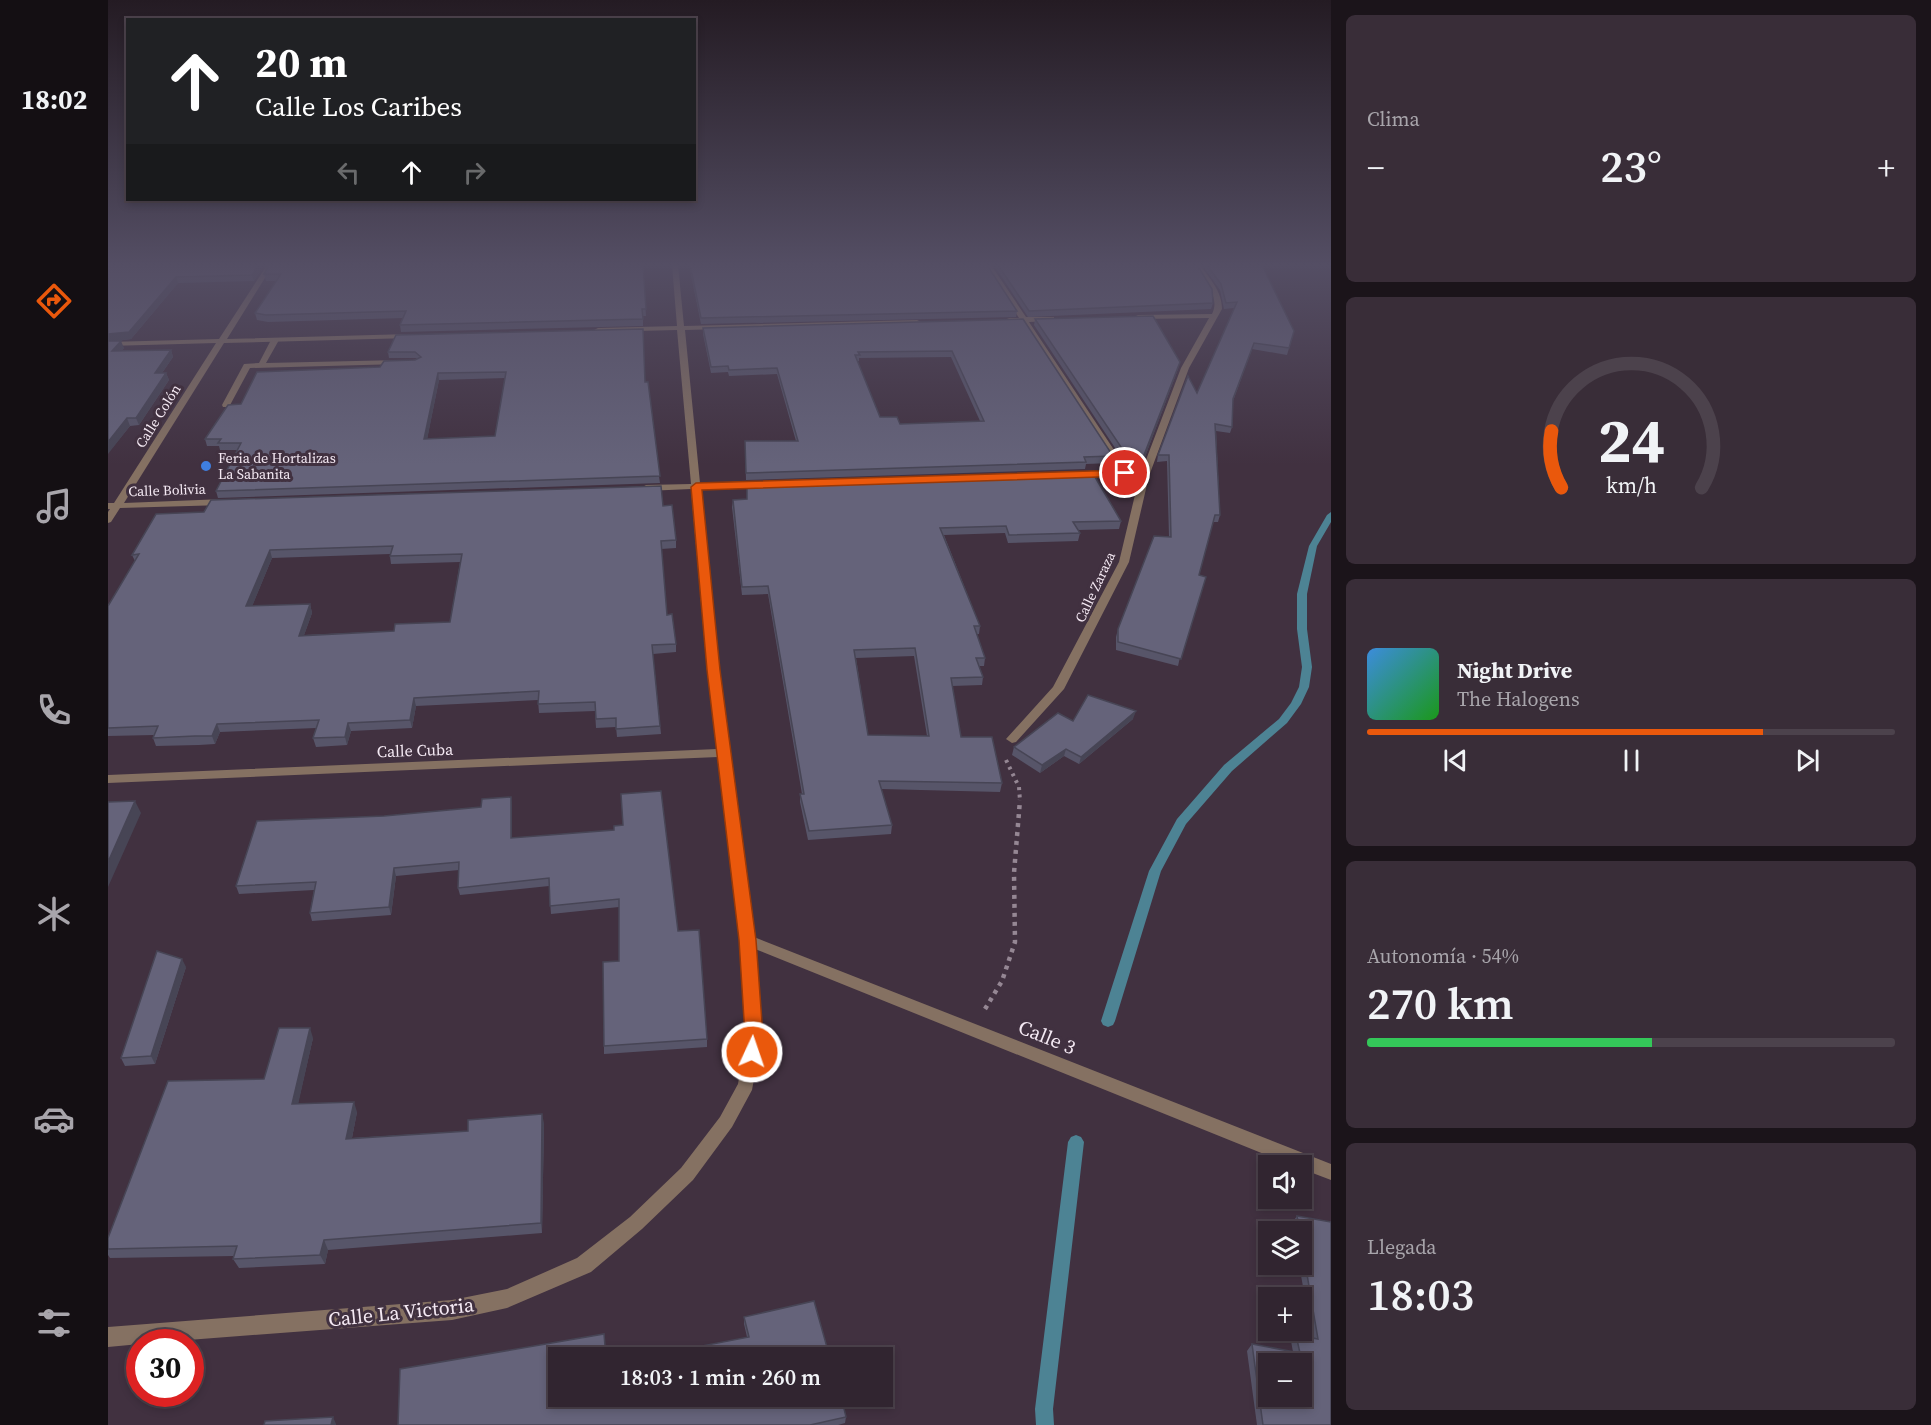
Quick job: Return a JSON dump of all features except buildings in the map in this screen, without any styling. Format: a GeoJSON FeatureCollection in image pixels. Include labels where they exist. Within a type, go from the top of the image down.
{"type":"FeatureCollection","features":[{"type":"Feature","properties":{"kind":"street","name":"Calle Colón"},"geometry":{"type":"LineString","coordinates":[[108,520],[113,506],[228,332]]}},
{"type":"Feature","properties":{"kind":"street","name":"Calle La Victoria"},"geometry":{"type":"LineString","coordinates":[[108,1338],[452,1310],[507,1298],[584,1265],[636,1223],[687,1174],[726,1122],[746,1085],[754,1036],[747,940],[724,753],[681,332]]}},
{"type":"Feature","properties":{"kind":"street"},"geometry":{"type":"LineString","coordinates":[[1033,332],[1125,473]]}},
{"type":"Feature","properties":{"kind":"street","name":"Calle Zaraza"},"geometry":{"type":"LineString","coordinates":[[1012,739],[1058,689],[1124,562],[1144,476],[1185,368],[1205,332]]}},
{"type":"Feature","properties":{"kind":"street"},"geometry":{"type":"LineString","coordinates":[[108,344],[418,335]]}},
{"type":"Feature","properties":{"kind":"street"},"geometry":{"type":"LineString","coordinates":[[261,366],[275,339]]}},
{"type":"Feature","properties":{"kind":"street"},"geometry":{"type":"LineString","coordinates":[[226,405],[247,366],[416,362]]}},
{"type":"Feature","properties":{"kind":"street"},"geometry":{"type":"LineString","coordinates":[[1062,475],[1125,473],[1144,476]]}},
{"type":"Feature","properties":{"kind":"street"},"geometry":{"type":"LineString","coordinates":[[637,488],[776,484]]}},
{"type":"Feature","properties":{"kind":"street","name":"Calle Bolivia"},"geometry":{"type":"LineString","coordinates":[[113,506],[236,502]]}},
{"type":"Feature","properties":{"kind":"street","name":"Calle Cuba"},"geometry":{"type":"LineString","coordinates":[[108,779],[724,753]]}},
{"type":"Feature","properties":{"kind":"street","name":"Calle 3"},"geometry":{"type":"LineString","coordinates":[[747,940],[1331,1172]]}},
{"type":"Feature","properties":{"kind":"path"},"geometry":{"type":"LineString","coordinates":[[972,1030],[1002,981],[1015,942],[1014,873],[1020,798],[1019,787],[1004,749],[1012,739]]}},
{"type":"Feature","properties":{"kind":"waterway"},"geometry":{"type":"LineString","coordinates":[[1108,1021],[1155,871],[1181,822],[1228,768],[1283,721],[1296,704],[1304,687],[1307,667],[1302,629],[1302,594],[1313,546],[1331,515]]}},
{"type":"Feature","properties":{"kind":"waterway"},"geometry":{"type":"LineString","coordinates":[[1045,1425],[1044,1409],[1076,1142]]}},
{"type":"Feature","properties":{"kind":"place","name":"Feria de Hortalizas La Sabanita"},"geometry":{"type":"Point","coordinates":[206,466]}},
{"type":"Feature","properties":{"kind":"route"},"geometry":{"type":"LineString","coordinates":[[752,1052],[754,1036],[747,940],[713,670],[696,487],[1125,473]]}}]}
